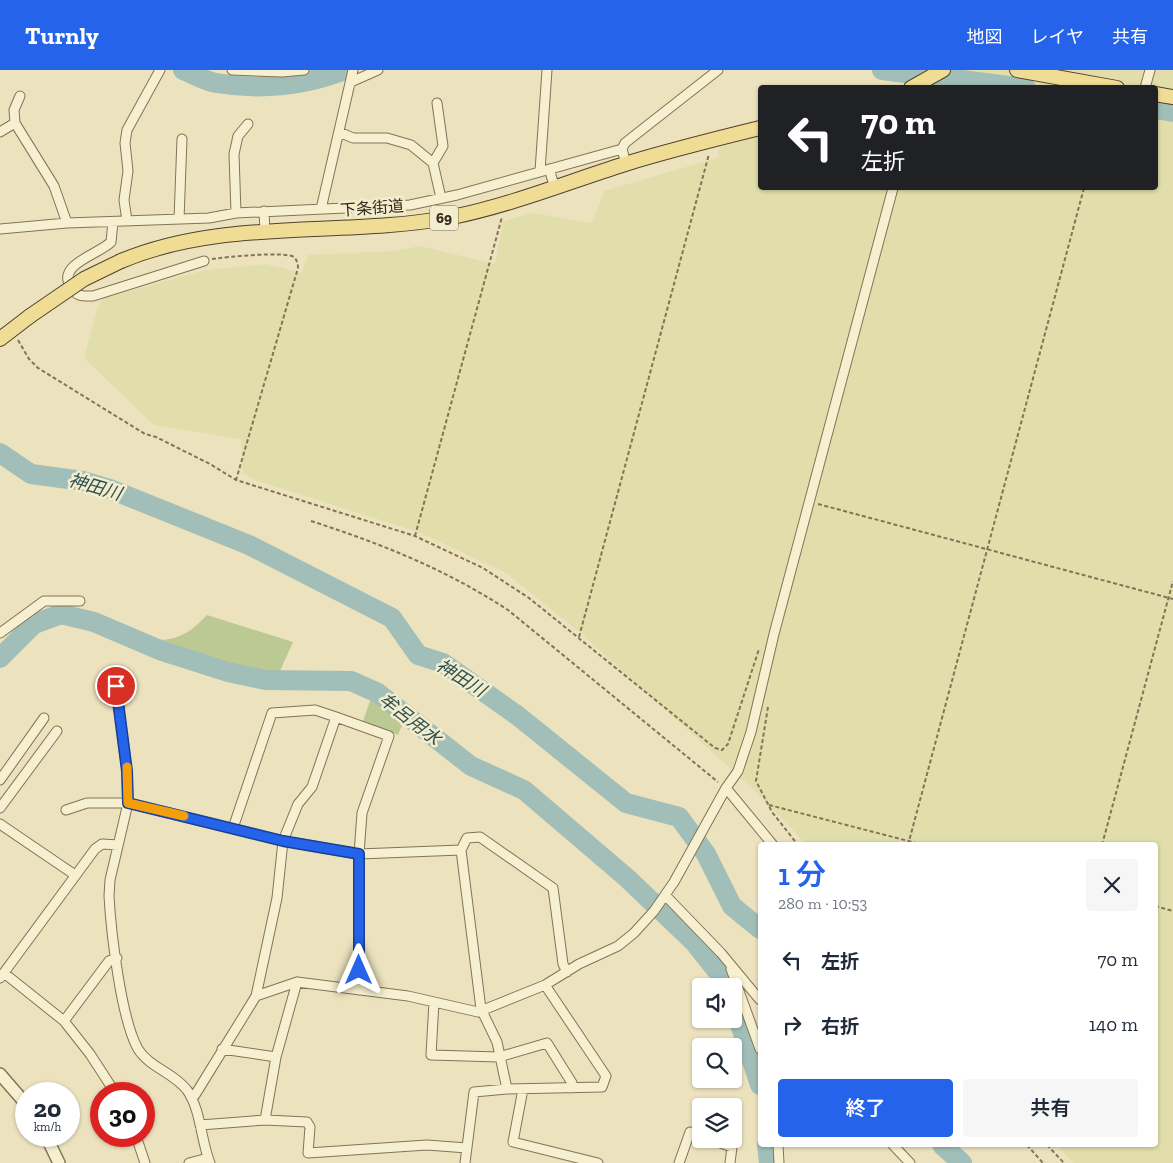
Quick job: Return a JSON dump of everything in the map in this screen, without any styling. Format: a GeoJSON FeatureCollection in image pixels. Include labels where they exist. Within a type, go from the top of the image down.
{"type":"FeatureCollection","features":[{"type":"Feature","properties":{"kind":"main road"},"geometry":{"type":"LineString","coordinates":[[919,84],[943,70]]}},
{"type":"Feature","properties":{"kind":"main road"},"geometry":{"type":"LineString","coordinates":[[1016,70],[1100,85]]}},
{"type":"Feature","properties":{"kind":"main road"},"geometry":{"type":"LineString","coordinates":[[1158,94],[1173,97]]}},
{"type":"Feature","properties":{"kind":"main road","name":"下条街道"},"geometry":{"type":"LineString","coordinates":[[0,339],[84,279],[121,261],[169,244],[221,235],[408,223],[452,217],[555,188],[626,164],[758,129]]}},
{"type":"Feature","properties":{"kind":"street"},"geometry":{"type":"LineString","coordinates":[[127,221],[124,200],[128,171],[125,143],[127,130],[160,70]]}},
{"type":"Feature","properties":{"kind":"street"},"geometry":{"type":"LineString","coordinates":[[232,70],[282,72],[304,70]]}},
{"type":"Feature","properties":{"kind":"street"},"geometry":{"type":"LineString","coordinates":[[321,208],[354,70]]}},
{"type":"Feature","properties":{"kind":"street"},"geometry":{"type":"LineString","coordinates":[[351,82],[378,70]]}},
{"type":"Feature","properties":{"kind":"street"},"geometry":{"type":"LineString","coordinates":[[546,70],[545,170],[555,188]]}},
{"type":"Feature","properties":{"kind":"street"},"geometry":{"type":"LineString","coordinates":[[0,229],[67,223],[209,218],[236,213],[264,211],[394,207],[441,198],[622,149],[626,143],[718,70]]}},
{"type":"Feature","properties":{"kind":"street"},"geometry":{"type":"LineString","coordinates":[[1147,85],[1150,70]]}},
{"type":"Feature","properties":{"kind":"street"},"geometry":{"type":"LineString","coordinates":[[20,96],[14,110],[15,123],[54,186],[67,223]]}},
{"type":"Feature","properties":{"kind":"street"},"geometry":{"type":"LineString","coordinates":[[433,163],[444,146],[437,103]]}},
{"type":"Feature","properties":{"kind":"street"},"geometry":{"type":"LineString","coordinates":[[0,132],[15,123]]}},
{"type":"Feature","properties":{"kind":"street"},"geometry":{"type":"LineString","coordinates":[[236,213],[234,154],[238,136],[248,124]]}},
{"type":"Feature","properties":{"kind":"street"},"geometry":{"type":"LineString","coordinates":[[339,132],[352,138],[400,140],[423,153],[433,163],[441,198]]}},
{"type":"Feature","properties":{"kind":"street"},"geometry":{"type":"LineString","coordinates":[[179,218],[182,139]]}},
{"type":"Feature","properties":{"kind":"street"},"geometry":{"type":"LineString","coordinates":[[622,149],[626,164]]}},
{"type":"Feature","properties":{"kind":"street"},"geometry":{"type":"LineString","coordinates":[[256,996],[297,982],[434,1002],[478,1012],[481,1009],[496,1006],[545,985],[566,972],[618,946],[634,933],[654,911],[674,882],[724,790],[738,771],[750,732],[809,501],[892,190]]}},
{"type":"Feature","properties":{"kind":"street"},"geometry":{"type":"LineString","coordinates":[[264,211],[265,232]]}},
{"type":"Feature","properties":{"kind":"street"},"geometry":{"type":"LineString","coordinates":[[113,222],[111,242],[72,267],[67,275],[67,282],[76,294],[93,296],[204,261]]}},
{"type":"Feature","properties":{"kind":"street"},"geometry":{"type":"LineString","coordinates":[[0,633],[44,601],[80,601]]}},
{"type":"Feature","properties":{"kind":"street"},"geometry":{"type":"LineString","coordinates":[[116,686],[127,771],[128,803],[108,896],[116,958],[126,1014],[139,1050],[156,1066],[177,1081],[190,1097],[200,1125],[209,1160],[189,1163]]}},
{"type":"Feature","properties":{"kind":"street"},"geometry":{"type":"LineString","coordinates":[[233,828],[272,712],[315,710],[389,736],[362,813],[359,854],[358,990]]}},
{"type":"Feature","properties":{"kind":"street"},"geometry":{"type":"LineString","coordinates":[[190,1097],[195,1094],[256,996],[277,898],[283,841],[298,804],[312,787],[336,717]]}},
{"type":"Feature","properties":{"kind":"street"},"geometry":{"type":"LineString","coordinates":[[0,780],[44,718]]}},
{"type":"Feature","properties":{"kind":"street"},"geometry":{"type":"LineString","coordinates":[[0,808],[57,731]]}},
{"type":"Feature","properties":{"kind":"street"},"geometry":{"type":"LineString","coordinates":[[724,790],[770,842]]}},
{"type":"Feature","properties":{"kind":"street"},"geometry":{"type":"LineString","coordinates":[[66,810],[87,803],[128,803],[283,841],[359,854],[461,850]]}},
{"type":"Feature","properties":{"kind":"street"},"geometry":{"type":"LineString","coordinates":[[0,824],[75,875]]}},
{"type":"Feature","properties":{"kind":"street"},"geometry":{"type":"LineString","coordinates":[[507,1089],[497,1042],[481,1009],[461,850],[467,838],[480,837],[553,888],[562,964],[566,972]]}},
{"type":"Feature","properties":{"kind":"street"},"geometry":{"type":"LineString","coordinates":[[108,1082],[90,1054],[64,1021],[2,976],[95,849],[102,844],[118,846]]}},
{"type":"Feature","properties":{"kind":"street"},"geometry":{"type":"LineString","coordinates":[[664,897],[731,966],[758,998]]}},
{"type":"Feature","properties":{"kind":"street"},"geometry":{"type":"LineString","coordinates":[[64,1021],[109,961],[116,958]]}},
{"type":"Feature","properties":{"kind":"street"},"geometry":{"type":"LineString","coordinates":[[731,966],[758,1043]]}},
{"type":"Feature","properties":{"kind":"street"},"geometry":{"type":"LineString","coordinates":[[265,1120],[276,1057],[297,982]]}},
{"type":"Feature","properties":{"kind":"street"},"geometry":{"type":"LineString","coordinates":[[464,1163],[474,1092],[507,1089],[602,1087],[606,1076],[545,985]]}},
{"type":"Feature","properties":{"kind":"street"},"geometry":{"type":"LineString","coordinates":[[434,1002],[431,1055],[499,1057],[547,1042],[572,1083],[571,1088]]}},
{"type":"Feature","properties":{"kind":"street"},"geometry":{"type":"LineString","coordinates":[[222,1049],[276,1057]]}},
{"type":"Feature","properties":{"kind":"street"},"geometry":{"type":"LineString","coordinates":[[0,1074],[15,1091]]}},
{"type":"Feature","properties":{"kind":"street"},"geometry":{"type":"LineString","coordinates":[[523,1089],[513,1142],[598,1163]]}},
{"type":"Feature","properties":{"kind":"street"},"geometry":{"type":"LineString","coordinates":[[200,1125],[265,1120],[307,1122],[310,1127],[307,1158],[427,1145],[467,1148]]}},
{"type":"Feature","properties":{"kind":"street"},"geometry":{"type":"LineString","coordinates":[[679,1163],[690,1132],[692,1133]]}},
{"type":"Feature","properties":{"kind":"street"},"geometry":{"type":"LineString","coordinates":[[51,1147],[59,1163]]}},
{"type":"Feature","properties":{"kind":"street"},"geometry":{"type":"LineString","coordinates":[[140,1147],[145,1163]]}},
{"type":"Feature","properties":{"kind":"street"},"geometry":{"type":"LineString","coordinates":[[778,1147],[779,1163]]}},
{"type":"Feature","properties":{"kind":"street"},"geometry":{"type":"LineString","coordinates":[[895,1147],[910,1163]]}},
{"type":"Feature","properties":{"kind":"street"},"geometry":{"type":"LineString","coordinates":[[730,1163],[732,1148]]}},
{"type":"Feature","properties":{"kind":"path"},"geometry":{"type":"LineString","coordinates":[[579,637],[713,140]]}},
{"type":"Feature","properties":{"kind":"path"},"geometry":{"type":"LineString","coordinates":[[909,841],[1083,190]]}},
{"type":"Feature","properties":{"kind":"path"},"geometry":{"type":"LineString","coordinates":[[415,536],[502,220],[502,204]]}},
{"type":"Feature","properties":{"kind":"path"},"geometry":{"type":"LineString","coordinates":[[204,261],[238,255],[286,255],[294,257],[298,262],[298,268],[236,480]]}},
{"type":"Feature","properties":{"kind":"path"},"geometry":{"type":"LineString","coordinates":[[12,329],[29,359],[38,368],[145,434],[156,437],[201,459],[236,480],[415,536],[502,579],[579,637],[715,748],[722,750],[728,744],[760,647]]}},
{"type":"Feature","properties":{"kind":"path"},"geometry":{"type":"LineString","coordinates":[[809,501],[1173,599]]}},
{"type":"Feature","properties":{"kind":"path"},"geometry":{"type":"LineString","coordinates":[[310,521],[397,550],[446,573],[508,610],[724,790]]}},
{"type":"Feature","properties":{"kind":"path"},"geometry":{"type":"LineString","coordinates":[[1103,842],[1173,581]]}},
{"type":"Feature","properties":{"kind":"path"},"geometry":{"type":"LineString","coordinates":[[768,704],[756,781],[772,812],[796,842]]}},
{"type":"Feature","properties":{"kind":"path"},"geometry":{"type":"LineString","coordinates":[[769,805],[913,842]]}},
{"type":"Feature","properties":{"kind":"path"},"geometry":{"type":"LineString","coordinates":[[1158,907],[1173,911]]}},
{"type":"Feature","properties":{"kind":"path"},"geometry":{"type":"LineString","coordinates":[[1029,1147],[1043,1163]]}},
{"type":"Feature","properties":{"kind":"path"},"geometry":{"type":"LineString","coordinates":[[1049,1147],[1064,1163]]}},
{"type":"Feature","properties":{"kind":"shaded area"},"geometry":{"type":"Polygon","coordinates":[[[962,70],[1173,70],[1173,1163],[1073,1163],[1059,1147],[1158,1147],[1158,842],[804,842],[753,789],[577,630],[506,573],[421,533],[255,480],[243,473],[241,439],[154,425],[84,358],[97,309],[104,298],[206,270],[266,264],[302,273],[308,255],[394,251],[420,246],[495,264],[503,221],[533,213],[592,223],[604,191],[717,158],[720,147],[758,137],[758,190],[1158,190],[1158,85],[935,85],[962,70]]]}},
{"type":"Feature","properties":{"kind":"green space"},"geometry":{"type":"Polygon","coordinates":[[[207,615],[293,642],[280,671],[264,673],[200,655],[161,640],[181,636],[207,615]]]}},
{"type":"Feature","properties":{"kind":"green space"},"geometry":{"type":"Polygon","coordinates":[[[371,698],[378,700],[404,721],[398,735],[363,721],[371,698]]]}},
{"type":"Feature","properties":{"kind":"waterway"},"geometry":{"type":"LineString","coordinates":[[183,70],[216,83],[249,86],[298,83],[345,70]]}},
{"type":"Feature","properties":{"kind":"waterway"},"geometry":{"type":"LineString","coordinates":[[882,70],[1002,85]]}},
{"type":"Feature","properties":{"kind":"waterway"},"geometry":{"type":"LineString","coordinates":[[1158,110],[1173,112]]}},
{"type":"Feature","properties":{"kind":"waterway","name":"神田川"},"geometry":{"type":"LineString","coordinates":[[0,453],[31,474],[83,481],[110,489],[249,545],[392,618],[418,655],[443,663],[518,716],[626,803],[679,817],[706,854],[732,906],[758,927]]}},
{"type":"Feature","properties":{"kind":"waterway","name":"牟呂用水"},"geometry":{"type":"LineString","coordinates":[[0,658],[34,624],[61,614],[94,622],[162,651],[228,672],[265,680],[351,681],[378,693],[471,766],[524,790],[627,878],[694,942],[722,978]]}},
{"type":"Feature","properties":{"kind":"waterway","name":"牟呂用水"},"geometry":{"type":"LineString","coordinates":[[741,1028],[758,1079]]}},
{"type":"Feature","properties":{"kind":"waterway","name":"牟呂用水"},"geometry":{"type":"LineString","coordinates":[[767,1147],[769,1163]]}},
{"type":"Feature","properties":{"kind":"waterway","name":"神田川"},"geometry":{"type":"LineString","coordinates":[[944,1147],[962,1163]]}},
{"type":"Feature","properties":{"kind":"slow traffic"},"geometry":{"type":"LineString","coordinates":[[127,767],[128,803],[184,816]]}},
{"type":"Feature","properties":{"kind":"route"},"geometry":{"type":"LineString","coordinates":[[116,686],[127,771],[128,803],[283,841],[359,854],[359,970]]}}]}
